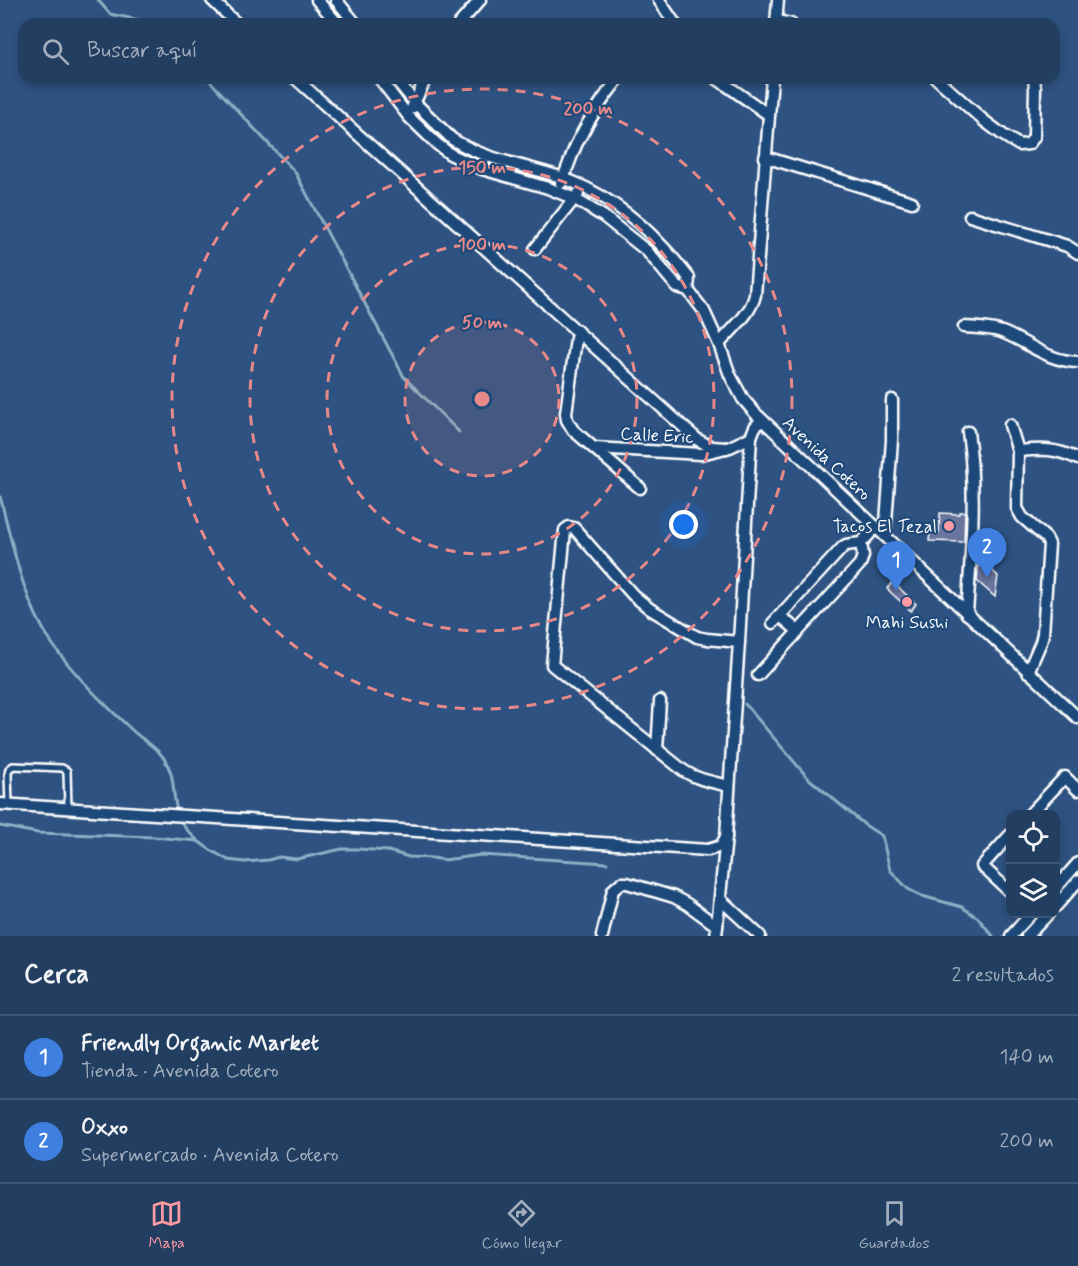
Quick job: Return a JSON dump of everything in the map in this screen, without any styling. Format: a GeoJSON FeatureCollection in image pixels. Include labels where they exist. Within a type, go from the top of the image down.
{"type":"FeatureCollection","features":[{"type":"Feature","properties":{"kind":"street"},"geometry":{"type":"LineString","coordinates":[[212,0],[231,18]]}},
{"type":"Feature","properties":{"kind":"street"},"geometry":{"type":"LineString","coordinates":[[317,0],[333,18]]}},
{"type":"Feature","properties":{"kind":"street"},"geometry":{"type":"LineString","coordinates":[[336,0],[351,18]]}},
{"type":"Feature","properties":{"kind":"street"},"geometry":{"type":"LineString","coordinates":[[464,18],[480,0]]}},
{"type":"Feature","properties":{"kind":"street"},"geometry":{"type":"LineString","coordinates":[[659,0],[671,18]]}},
{"type":"Feature","properties":{"kind":"street"},"geometry":{"type":"LineString","coordinates":[[776,18],[778,0]]}},
{"type":"Feature","properties":{"kind":"street"},"geometry":{"type":"LineString","coordinates":[[302,84],[698,440],[712,447],[726,448]]}},
{"type":"Feature","properties":{"kind":"street"},"geometry":{"type":"LineString","coordinates":[[384,84],[409,117],[450,154],[482,169],[557,191],[575,199],[628,235],[647,251],[677,287],[688,290],[689,278],[662,245],[618,208],[563,178],[489,157],[458,143],[415,103],[400,84]]}},
{"type":"Feature","properties":{"kind":"street"},"geometry":{"type":"LineString","coordinates":[[409,117],[423,84]]}},
{"type":"Feature","properties":{"kind":"street"},"geometry":{"type":"LineString","coordinates":[[557,191],[590,118],[614,84]]}},
{"type":"Feature","properties":{"kind":"street"},"geometry":{"type":"LineString","coordinates":[[725,84],[769,115]]}},
{"type":"Feature","properties":{"kind":"street"},"geometry":{"type":"LineString","coordinates":[[719,344],[754,300],[772,84]]}},
{"type":"Feature","properties":{"kind":"street"},"geometry":{"type":"LineString","coordinates":[[943,84],[983,120],[1019,145],[1029,144],[1034,137],[1035,84]]}},
{"type":"Feature","properties":{"kind":"street"},"geometry":{"type":"LineString","coordinates":[[765,157],[912,202]]}},
{"type":"Feature","properties":{"kind":"street"},"geometry":{"type":"LineString","coordinates":[[535,249],[583,187]]}},
{"type":"Feature","properties":{"kind":"street"},"geometry":{"type":"LineString","coordinates":[[970,216],[1067,246],[1078,254]]}},
{"type":"Feature","properties":{"kind":"street","name":"Avenida Cotero"},"geometry":{"type":"LineString","coordinates":[[688,290],[704,311],[734,384],[743,399],[762,420],[1078,718]]}},
{"type":"Feature","properties":{"kind":"street"},"geometry":{"type":"LineString","coordinates":[[964,327],[1003,332],[1043,354],[1078,362]]}},
{"type":"Feature","properties":{"kind":"street"},"geometry":{"type":"LineString","coordinates":[[577,331],[567,420],[573,430],[640,488]]}},
{"type":"Feature","properties":{"kind":"street"},"geometry":{"type":"LineString","coordinates":[[885,536],[892,440],[892,400]]}},
{"type":"Feature","properties":{"kind":"street"},"geometry":{"type":"LineString","coordinates":[[716,931],[726,837],[740,642],[750,437],[762,420]]}},
{"type":"Feature","properties":{"kind":"street"},"geometry":{"type":"LineString","coordinates":[[1011,425],[1018,450],[1017,508],[1022,518],[1046,538],[1048,544],[1043,634],[1028,672]]}},
{"type":"Feature","properties":{"kind":"street"},"geometry":{"type":"LineString","coordinates":[[967,614],[973,495],[968,432]]}},
{"type":"Feature","properties":{"kind":"street","name":"Calle Eric"},"geometry":{"type":"LineString","coordinates":[[594,448],[693,454],[726,448],[750,437]]}},
{"type":"Feature","properties":{"kind":"street"},"geometry":{"type":"LineString","coordinates":[[1018,450],[1048,449],[1066,453],[1078,459]]}},
{"type":"Feature","properties":{"kind":"street"},"geometry":{"type":"LineString","coordinates":[[729,786],[693,777],[552,665],[565,530],[569,527],[574,528],[633,595],[650,609],[697,637],[740,642]]}},
{"type":"Feature","properties":{"kind":"street"},"geometry":{"type":"LineString","coordinates":[[798,631],[777,619],[843,547],[861,543],[876,527]]}},
{"type":"Feature","properties":{"kind":"street"},"geometry":{"type":"LineString","coordinates":[[758,675],[860,564],[863,556],[861,543]]}},
{"type":"Feature","properties":{"kind":"street"},"geometry":{"type":"LineString","coordinates":[[657,750],[660,701]]}},
{"type":"Feature","properties":{"kind":"street"},"geometry":{"type":"LineString","coordinates":[[1034,810],[1065,777],[1078,790]]}},
{"type":"Feature","properties":{"kind":"street"},"geometry":{"type":"LineString","coordinates":[[4,804],[708,850],[721,846],[726,837]]}},
{"type":"Feature","properties":{"kind":"street"},"geometry":{"type":"LineString","coordinates":[[1006,840],[982,866],[1006,888]]}},
{"type":"Feature","properties":{"kind":"street"},"geometry":{"type":"LineString","coordinates":[[1060,883],[1078,863]]}},
{"type":"Feature","properties":{"kind":"street"},"geometry":{"type":"LineString","coordinates":[[602,936],[613,890],[621,883],[674,897],[687,904],[716,931]]}},
{"type":"Feature","properties":{"kind":"street"},"geometry":{"type":"LineString","coordinates":[[1060,884],[1076,888]]}},
{"type":"Feature","properties":{"kind":"street"},"geometry":{"type":"LineString","coordinates":[[1060,902],[1076,888]]}},
{"type":"Feature","properties":{"kind":"street"},"geometry":{"type":"LineString","coordinates":[[720,899],[760,936]]}},
{"type":"Feature","properties":{"kind":"street"},"geometry":{"type":"LineString","coordinates":[[1011,936],[1035,918]]}},
{"type":"Feature","properties":{"kind":"street"},"geometry":{"type":"LineString","coordinates":[[1027,936],[1037,918]]}},
{"type":"Feature","properties":{"kind":"lane"},"geometry":{"type":"LineString","coordinates":[[4,804],[9,769],[13,766],[62,768],[67,771],[68,808]]}},
{"type":"Feature","properties":{"kind":"building","name":"Tacos El Tezal"},"geometry":{"type":"Polygon","coordinates":[[[959,512],[965,512],[964,542],[929,541],[930,532],[939,533],[940,513],[959,514],[959,512]]]}},
{"type":"Feature","properties":{"kind":"building"},"geometry":{"type":"Polygon","coordinates":[[[979,558],[998,576],[995,597],[977,581],[979,558]]]}},
{"type":"Feature","properties":{"kind":"building"},"geometry":{"type":"Polygon","coordinates":[[[893,582],[916,604],[911,611],[887,589],[893,582]]]}},
{"type":"Feature","properties":{"kind":"waterway"},"geometry":{"type":"LineString","coordinates":[[98,0],[110,14],[130,18]]}},
{"type":"Feature","properties":{"kind":"waterway"},"geometry":{"type":"LineString","coordinates":[[213,84],[295,172],[404,377],[459,432]]}},
{"type":"Feature","properties":{"kind":"waterway"},"geometry":{"type":"LineString","coordinates":[[0,496],[26,590],[41,625],[69,666],[89,688],[163,757],[172,778],[178,814]]}},
{"type":"Feature","properties":{"kind":"waterway"},"geometry":{"type":"LineString","coordinates":[[745,704],[808,778],[865,825],[882,836],[890,870],[908,889],[922,896],[962,907],[978,918],[993,936]]}},
{"type":"Feature","properties":{"kind":"waterway"},"geometry":{"type":"LineString","coordinates":[[180,820],[186,829],[209,849],[228,860],[245,862],[279,857],[297,859],[342,849],[358,849],[388,851],[409,857],[444,860],[481,855],[607,863]]}},
{"type":"Feature","properties":{"kind":"waterway"},"geometry":{"type":"LineString","coordinates":[[0,826],[38,833],[198,841]]}},
{"type":"Feature","properties":{"kind":"place","name":"Tacos El Tezal"},"geometry":{"type":"Point","coordinates":[949,526]}},
{"type":"Feature","properties":{"kind":"place","name":"Oxxo"},"geometry":{"type":"Point","coordinates":[987,578]}},
{"type":"Feature","properties":{"kind":"place","name":"Friendly Organic Market"},"geometry":{"type":"Point","coordinates":[896,591]}},
{"type":"Feature","properties":{"kind":"place","name":"Mahi Sushi"},"geometry":{"type":"Point","coordinates":[907,602]}}]}
